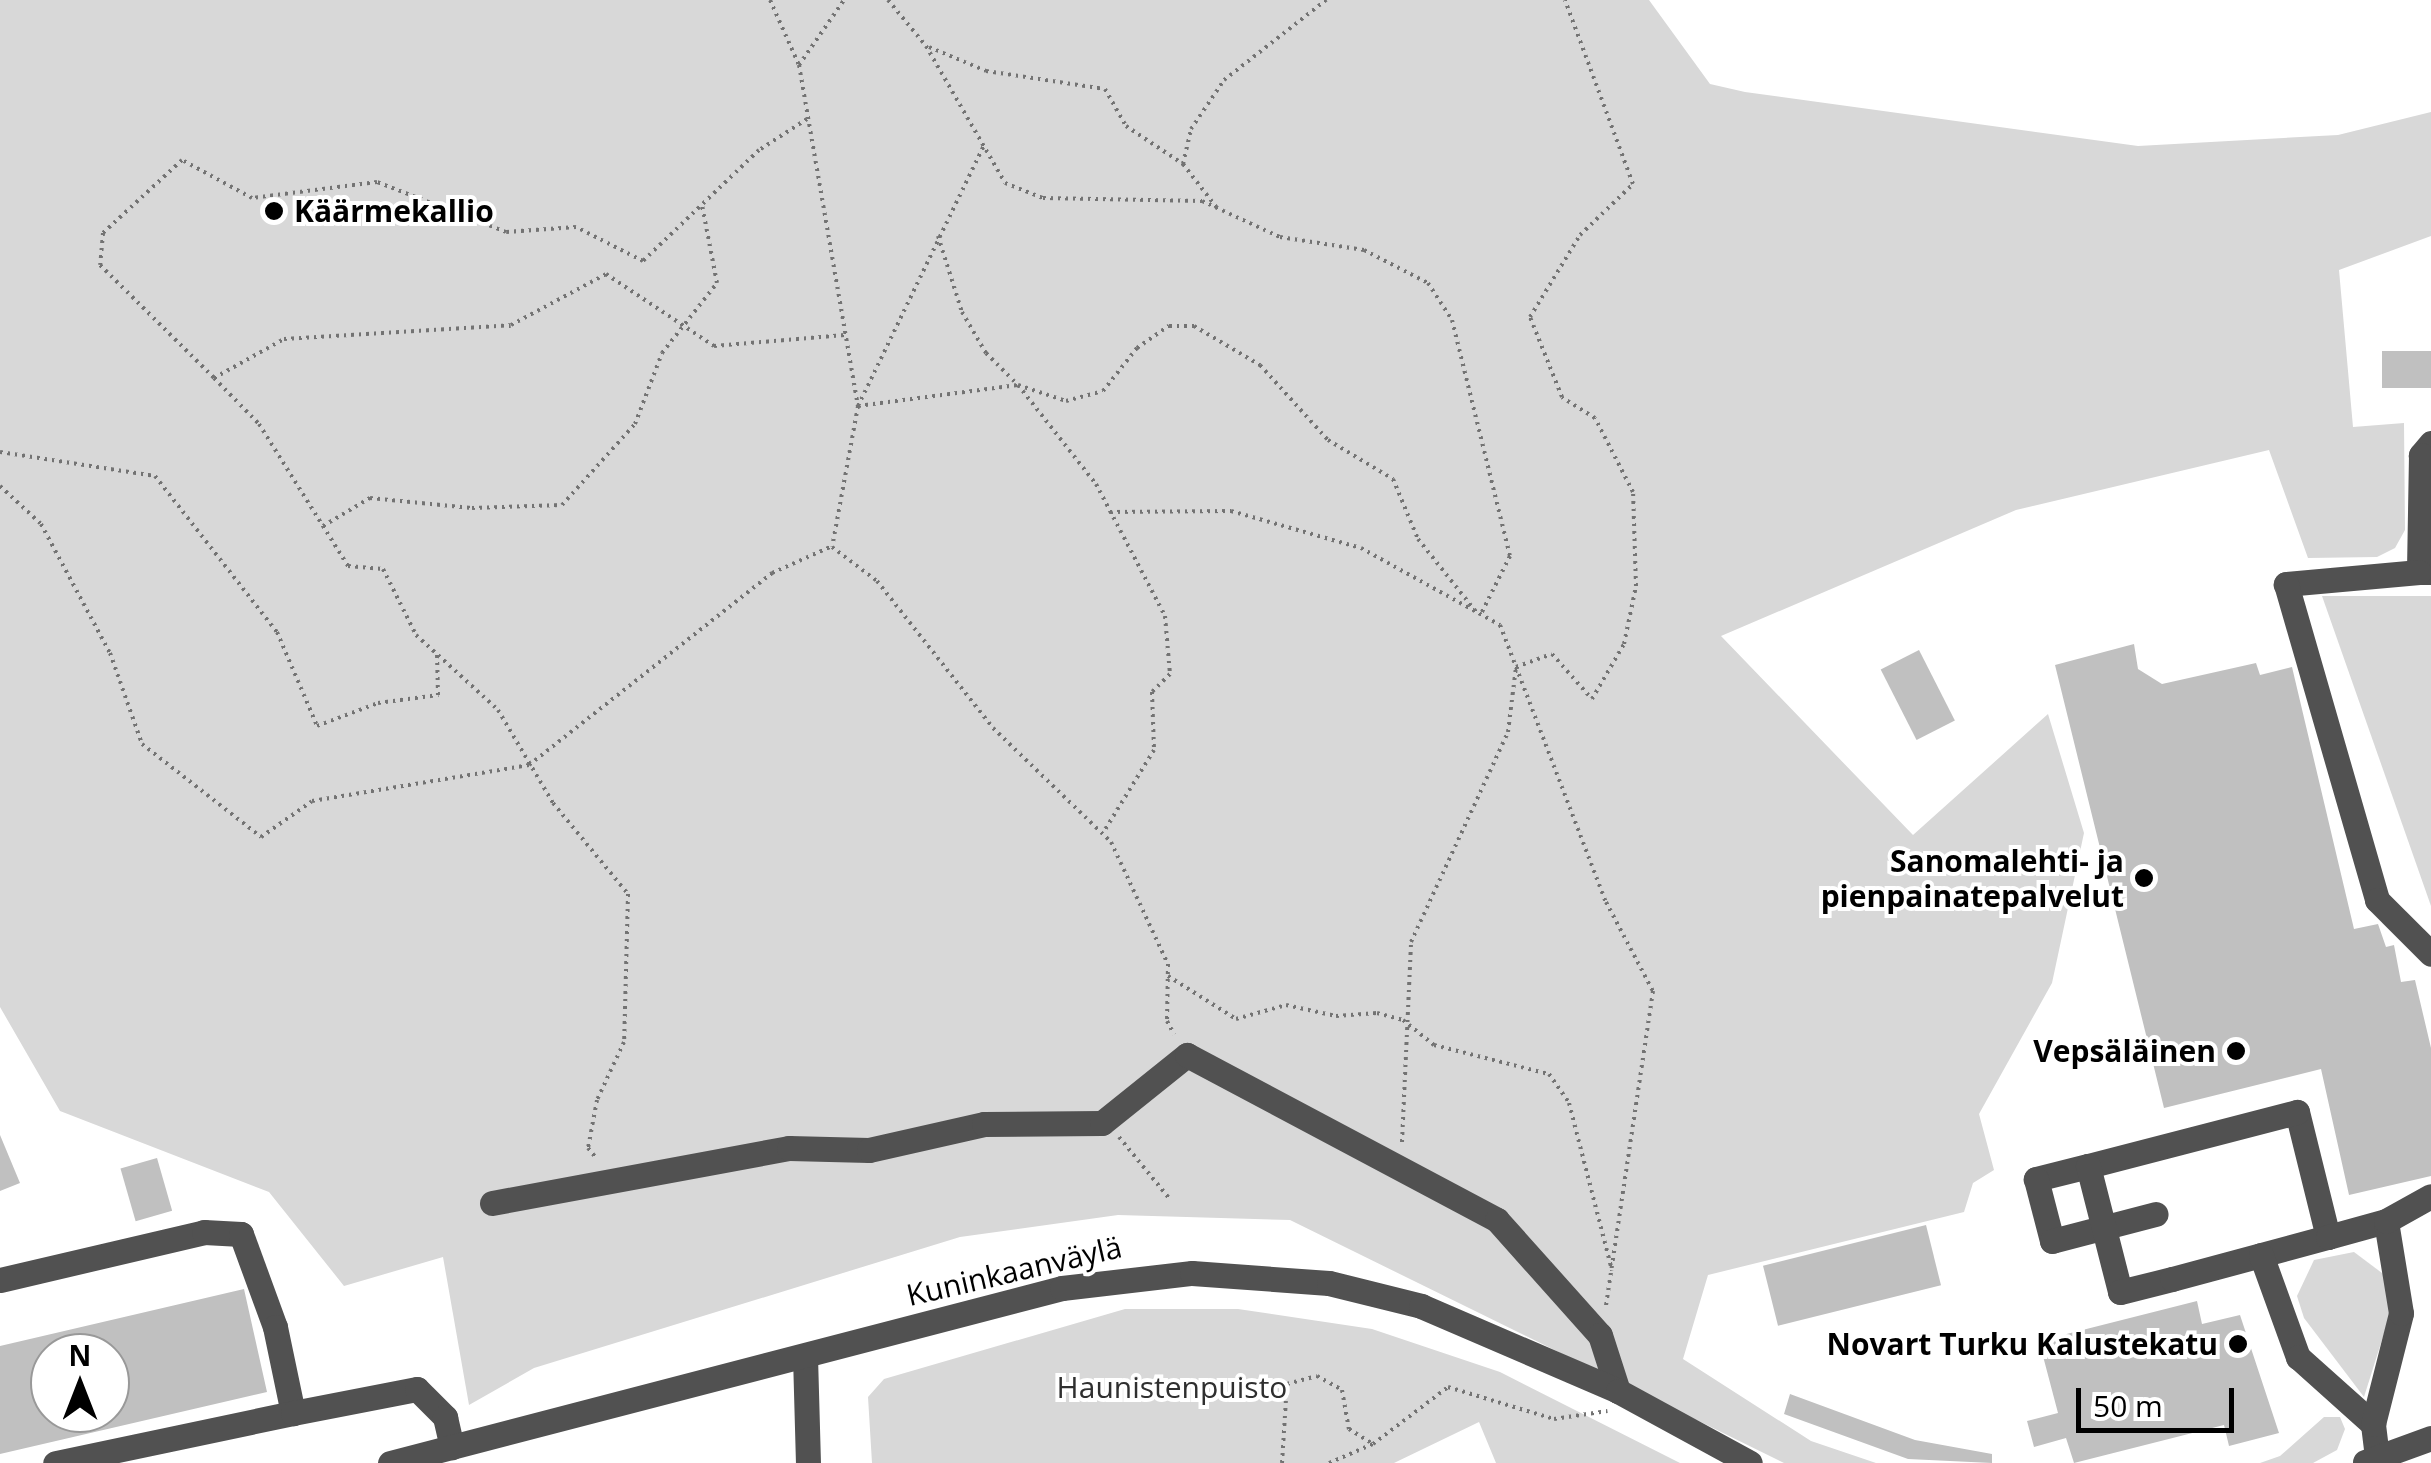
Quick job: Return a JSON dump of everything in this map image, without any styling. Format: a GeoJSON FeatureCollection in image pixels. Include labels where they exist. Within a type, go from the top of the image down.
{"type":"FeatureCollection","features":[{"type":"Feature","properties":{"kind":"street"},"geometry":{"type":"LineString","coordinates":[[2431,442],[2420,456],[2425,572],[2286,584],[2377,900],[2431,954]]}},
{"type":"Feature","properties":{"kind":"street"},"geometry":{"type":"LineString","coordinates":[[492,1203],[614,1186],[789,1148],[869,1150],[984,1124],[1102,1123],[1186,1055],[1497,1220],[1600,1336],[1613,1401]]}},
{"type":"Feature","properties":{"kind":"street"},"geometry":{"type":"LineString","coordinates":[[2156,1214],[2052,1241],[2036,1179],[2297,1112],[2328,1237]]}},
{"type":"Feature","properties":{"kind":"street"},"geometry":{"type":"LineString","coordinates":[[2088,1166],[2120,1292],[2386,1221],[2431,1196]]}},
{"type":"Feature","properties":{"kind":"street"},"geometry":{"type":"LineString","coordinates":[[2386,1221],[2401,1313],[2373,1424],[2369,1460],[2431,1438]]}},
{"type":"Feature","properties":{"kind":"street"},"geometry":{"type":"LineString","coordinates":[[0,1280],[204,1232],[241,1234],[275,1327],[293,1412]]}},
{"type":"Feature","properties":{"kind":"street"},"geometry":{"type":"LineString","coordinates":[[2261,1255],[2298,1357],[2373,1424]]}},
{"type":"Feature","properties":{"kind":"street","name":"Kuninkaanväylä"},"geometry":{"type":"LineString","coordinates":[[390,1463],[1062,1288],[1155,1274],[1240,1274],[1420,1306],[1750,1463]]}},
{"type":"Feature","properties":{"kind":"street"},"geometry":{"type":"LineString","coordinates":[[806,1356],[808,1463]]}},
{"type":"Feature","properties":{"kind":"street"},"geometry":{"type":"LineString","coordinates":[[55,1463],[417,1388],[446,1417],[452,1447]]}},
{"type":"Feature","properties":{"kind":"path"},"geometry":{"type":"LineString","coordinates":[[770,0],[800,65],[858,406]]}},
{"type":"Feature","properties":{"kind":"path"},"geometry":{"type":"LineString","coordinates":[[800,65],[844,0]]}},
{"type":"Feature","properties":{"kind":"path"},"geometry":{"type":"LineString","coordinates":[[888,0],[926,46],[1005,184],[1043,198],[1124,196],[1218,208],[1280,237],[1364,250],[1428,282],[1452,320],[1510,556],[1480,616]]}},
{"type":"Feature","properties":{"kind":"path"},"geometry":{"type":"LineString","coordinates":[[1183,164],[1191,129],[1224,80],[1326,0]]}},
{"type":"Feature","properties":{"kind":"path"},"geometry":{"type":"LineString","coordinates":[[1516,667],[1552,654],[1592,699],[1624,644],[1636,586],[1633,492],[1595,418],[1562,397],[1530,317],[1580,235],[1634,184],[1565,0]]}},
{"type":"Feature","properties":{"kind":"path"},"geometry":{"type":"LineString","coordinates":[[926,46],[986,71],[1105,90],[1140,140],[1183,164],[1218,208]]}},
{"type":"Feature","properties":{"kind":"path"},"geometry":{"type":"LineString","coordinates":[[614,1186],[588,1148],[597,1100],[624,1042],[628,894],[529,765],[498,710],[416,635],[383,569],[348,566],[258,424],[100,265],[103,233],[182,160],[252,198],[377,182],[506,232],[576,227],[644,261],[759,150],[807,120]]}},
{"type":"Feature","properties":{"kind":"path"},"geometry":{"type":"LineString","coordinates":[[832,547],[858,406],[984,145]]}},
{"type":"Feature","properties":{"kind":"path"},"geometry":{"type":"LineString","coordinates":[[323,526],[370,498],[472,508],[562,505],[635,424],[662,353],[717,282],[702,205]]}},
{"type":"Feature","properties":{"kind":"path"},"geometry":{"type":"LineString","coordinates":[[938,236],[962,312],[986,352],[1018,385],[1110,512],[1165,616],[1170,674],[1152,692],[1154,750],[1102,834]]}},
{"type":"Feature","properties":{"kind":"path"},"geometry":{"type":"LineString","coordinates":[[214,378],[284,339],[511,324],[606,274],[714,346],[845,335]]}},
{"type":"Feature","properties":{"kind":"path"},"geometry":{"type":"LineString","coordinates":[[858,406],[1018,385],[1066,401],[1103,391],[1137,348],[1169,326],[1194,326],[1260,365],[1328,440],[1393,479],[1418,539],[1480,616]]}},
{"type":"Feature","properties":{"kind":"path"},"geometry":{"type":"LineString","coordinates":[[0,452],[156,476],[276,632],[317,726],[378,703],[438,694],[438,655]]}},
{"type":"Feature","properties":{"kind":"path"},"geometry":{"type":"LineString","coordinates":[[0,486],[41,524],[110,653],[142,744],[261,837],[312,801],[529,765],[772,573],[832,547]]}},
{"type":"Feature","properties":{"kind":"path"},"geometry":{"type":"LineString","coordinates":[[1110,512],[1231,511],[1361,548],[1500,625],[1606,902],[1653,991],[1613,1274],[1600,1336]]}},
{"type":"Feature","properties":{"kind":"path"},"geometry":{"type":"LineString","coordinates":[[832,547],[876,581],[993,728],[1102,834],[1168,976],[1167,1022],[1186,1055]]}},
{"type":"Feature","properties":{"kind":"path"},"geometry":{"type":"LineString","coordinates":[[1402,1167],[1403,1020],[1411,942],[1508,732],[1516,667]]}},
{"type":"Feature","properties":{"kind":"path"},"geometry":{"type":"LineString","coordinates":[[1168,976],[1236,1018],[1286,1005],[1403,1020],[1434,1045],[1550,1074],[1570,1104],[1613,1274]]}},
{"type":"Feature","properties":{"kind":"path"},"geometry":{"type":"LineString","coordinates":[[1102,1123],[1144,1158],[1169,1198]]}},
{"type":"Feature","properties":{"kind":"path"},"geometry":{"type":"LineString","coordinates":[[1282,1463],[1287,1384],[1317,1376],[1342,1390],[1348,1429],[1373,1444]]}},
{"type":"Feature","properties":{"kind":"path"},"geometry":{"type":"LineString","coordinates":[[1329,1463],[1373,1444],[1448,1388],[1554,1418],[1613,1401]]}},
{"type":"Feature","properties":{"kind":"green space"},"geometry":{"type":"Polygon","coordinates":[[[0,0],[1649,0],[1710,84],[1745,92],[2138,146],[2338,135],[2431,112],[2431,236],[2339,270],[2353,427],[2404,423],[2405,530],[2395,548],[2377,557],[2308,558],[2269,450],[2016,510],[1721,636],[1913,835],[2048,714],[2084,833],[2052,983],[1979,1114],[1994,1170],[1973,1183],[1964,1212],[1708,1275],[1683,1359],[1811,1441],[1876,1463],[1784,1463],[1290,1220],[1118,1215],[960,1237],[534,1368],[469,1405],[443,1257],[344,1286],[269,1192],[60,1111],[0,1007],[0,0]]]}},
{"type":"Feature","properties":{"kind":"green space"},"geometry":{"type":"Polygon","coordinates":[[[2322,596],[2431,596],[2431,906],[2322,596]]]}},
{"type":"Feature","properties":{"kind":"green space"},"geometry":{"type":"Polygon","coordinates":[[[2354,1252],[2386,1276],[2392,1308],[2364,1397],[2304,1318],[2297,1296],[2314,1260],[2354,1252]]]}},
{"type":"Feature","properties":{"kind":"green space","name":"Haunistenpuisto"},"geometry":{"type":"Polygon","coordinates":[[[1125,1309],[1238,1309],[1372,1329],[1500,1372],[1680,1463],[1496,1463],[1479,1422],[1394,1463],[872,1463],[868,1397],[884,1379],[1125,1309]]]}},
{"type":"Feature","properties":{"kind":"green space"},"geometry":{"type":"Polygon","coordinates":[[[2324,1417],[2340,1417],[2345,1429],[2337,1450],[2313,1463],[2260,1463],[2280,1456],[2324,1417]]]}},
{"type":"Feature","properties":{"kind":"building"},"geometry":{"type":"Polygon","coordinates":[[[2382,351],[2431,351],[2431,388],[2382,388],[2382,351]]]}},
{"type":"Feature","properties":{"kind":"building"},"geometry":{"type":"Polygon","coordinates":[[[2134,644],[2138,669],[2162,684],[2256,663],[2260,675],[2292,667],[2354,929],[2378,924],[2386,947],[2394,945],[2401,982],[2415,980],[2431,1048],[2431,1176],[2349,1195],[2321,1069],[2164,1108],[2055,665],[2134,644]]]}},
{"type":"Feature","properties":{"kind":"building"},"geometry":{"type":"Polygon","coordinates":[[[1919,650],[1955,720],[1917,740],[1881,670],[1919,650]]]}},
{"type":"Feature","properties":{"kind":"building"},"geometry":{"type":"Polygon","coordinates":[[[0,1135],[20,1183],[0,1191],[0,1135]]]}},
{"type":"Feature","properties":{"kind":"building"},"geometry":{"type":"Polygon","coordinates":[[[157,1158],[172,1211],[136,1221],[120,1168],[157,1158]]]}},
{"type":"Feature","properties":{"kind":"building"},"geometry":{"type":"Polygon","coordinates":[[[1926,1225],[1941,1285],[1778,1326],[1763,1266],[1926,1225]]]}},
{"type":"Feature","properties":{"kind":"building"},"geometry":{"type":"Polygon","coordinates":[[[244,1289],[267,1392],[130,1424],[130,1333],[56,1333],[244,1289]]]}},
{"type":"Feature","properties":{"kind":"building"},"geometry":{"type":"Polygon","coordinates":[[[2197,1301],[2202,1324],[2240,1315],[2279,1433],[2229,1446],[2224,1425],[2074,1463],[2066,1438],[2034,1447],[2027,1421],[2058,1413],[2039,1341],[2197,1301]]]}},
{"type":"Feature","properties":{"kind":"building"},"geometry":{"type":"Polygon","coordinates":[[[30,1339],[30,1433],[90,1433],[0,1454],[0,1346],[30,1339]]]}},
{"type":"Feature","properties":{"kind":"building"},"geometry":{"type":"Polygon","coordinates":[[[1790,1394],[1915,1440],[1992,1454],[1992,1463],[1908,1459],[1784,1414],[1790,1394]]]}},
{"type":"Feature","properties":{"kind":"place","name":"Käärmekallio"},"geometry":{"type":"Point","coordinates":[274,211]}},
{"type":"Feature","properties":{"kind":"place","name":"Sanomalehti- ja pienpainatepalvelut"},"geometry":{"type":"Point","coordinates":[2144,878]}},
{"type":"Feature","properties":{"kind":"place","name":"Vepsäläinen"},"geometry":{"type":"Point","coordinates":[2236,1051]}},
{"type":"Feature","properties":{"kind":"place","name":"Novart Turku Kalustekatu"},"geometry":{"type":"Point","coordinates":[2238,1344]}}]}
